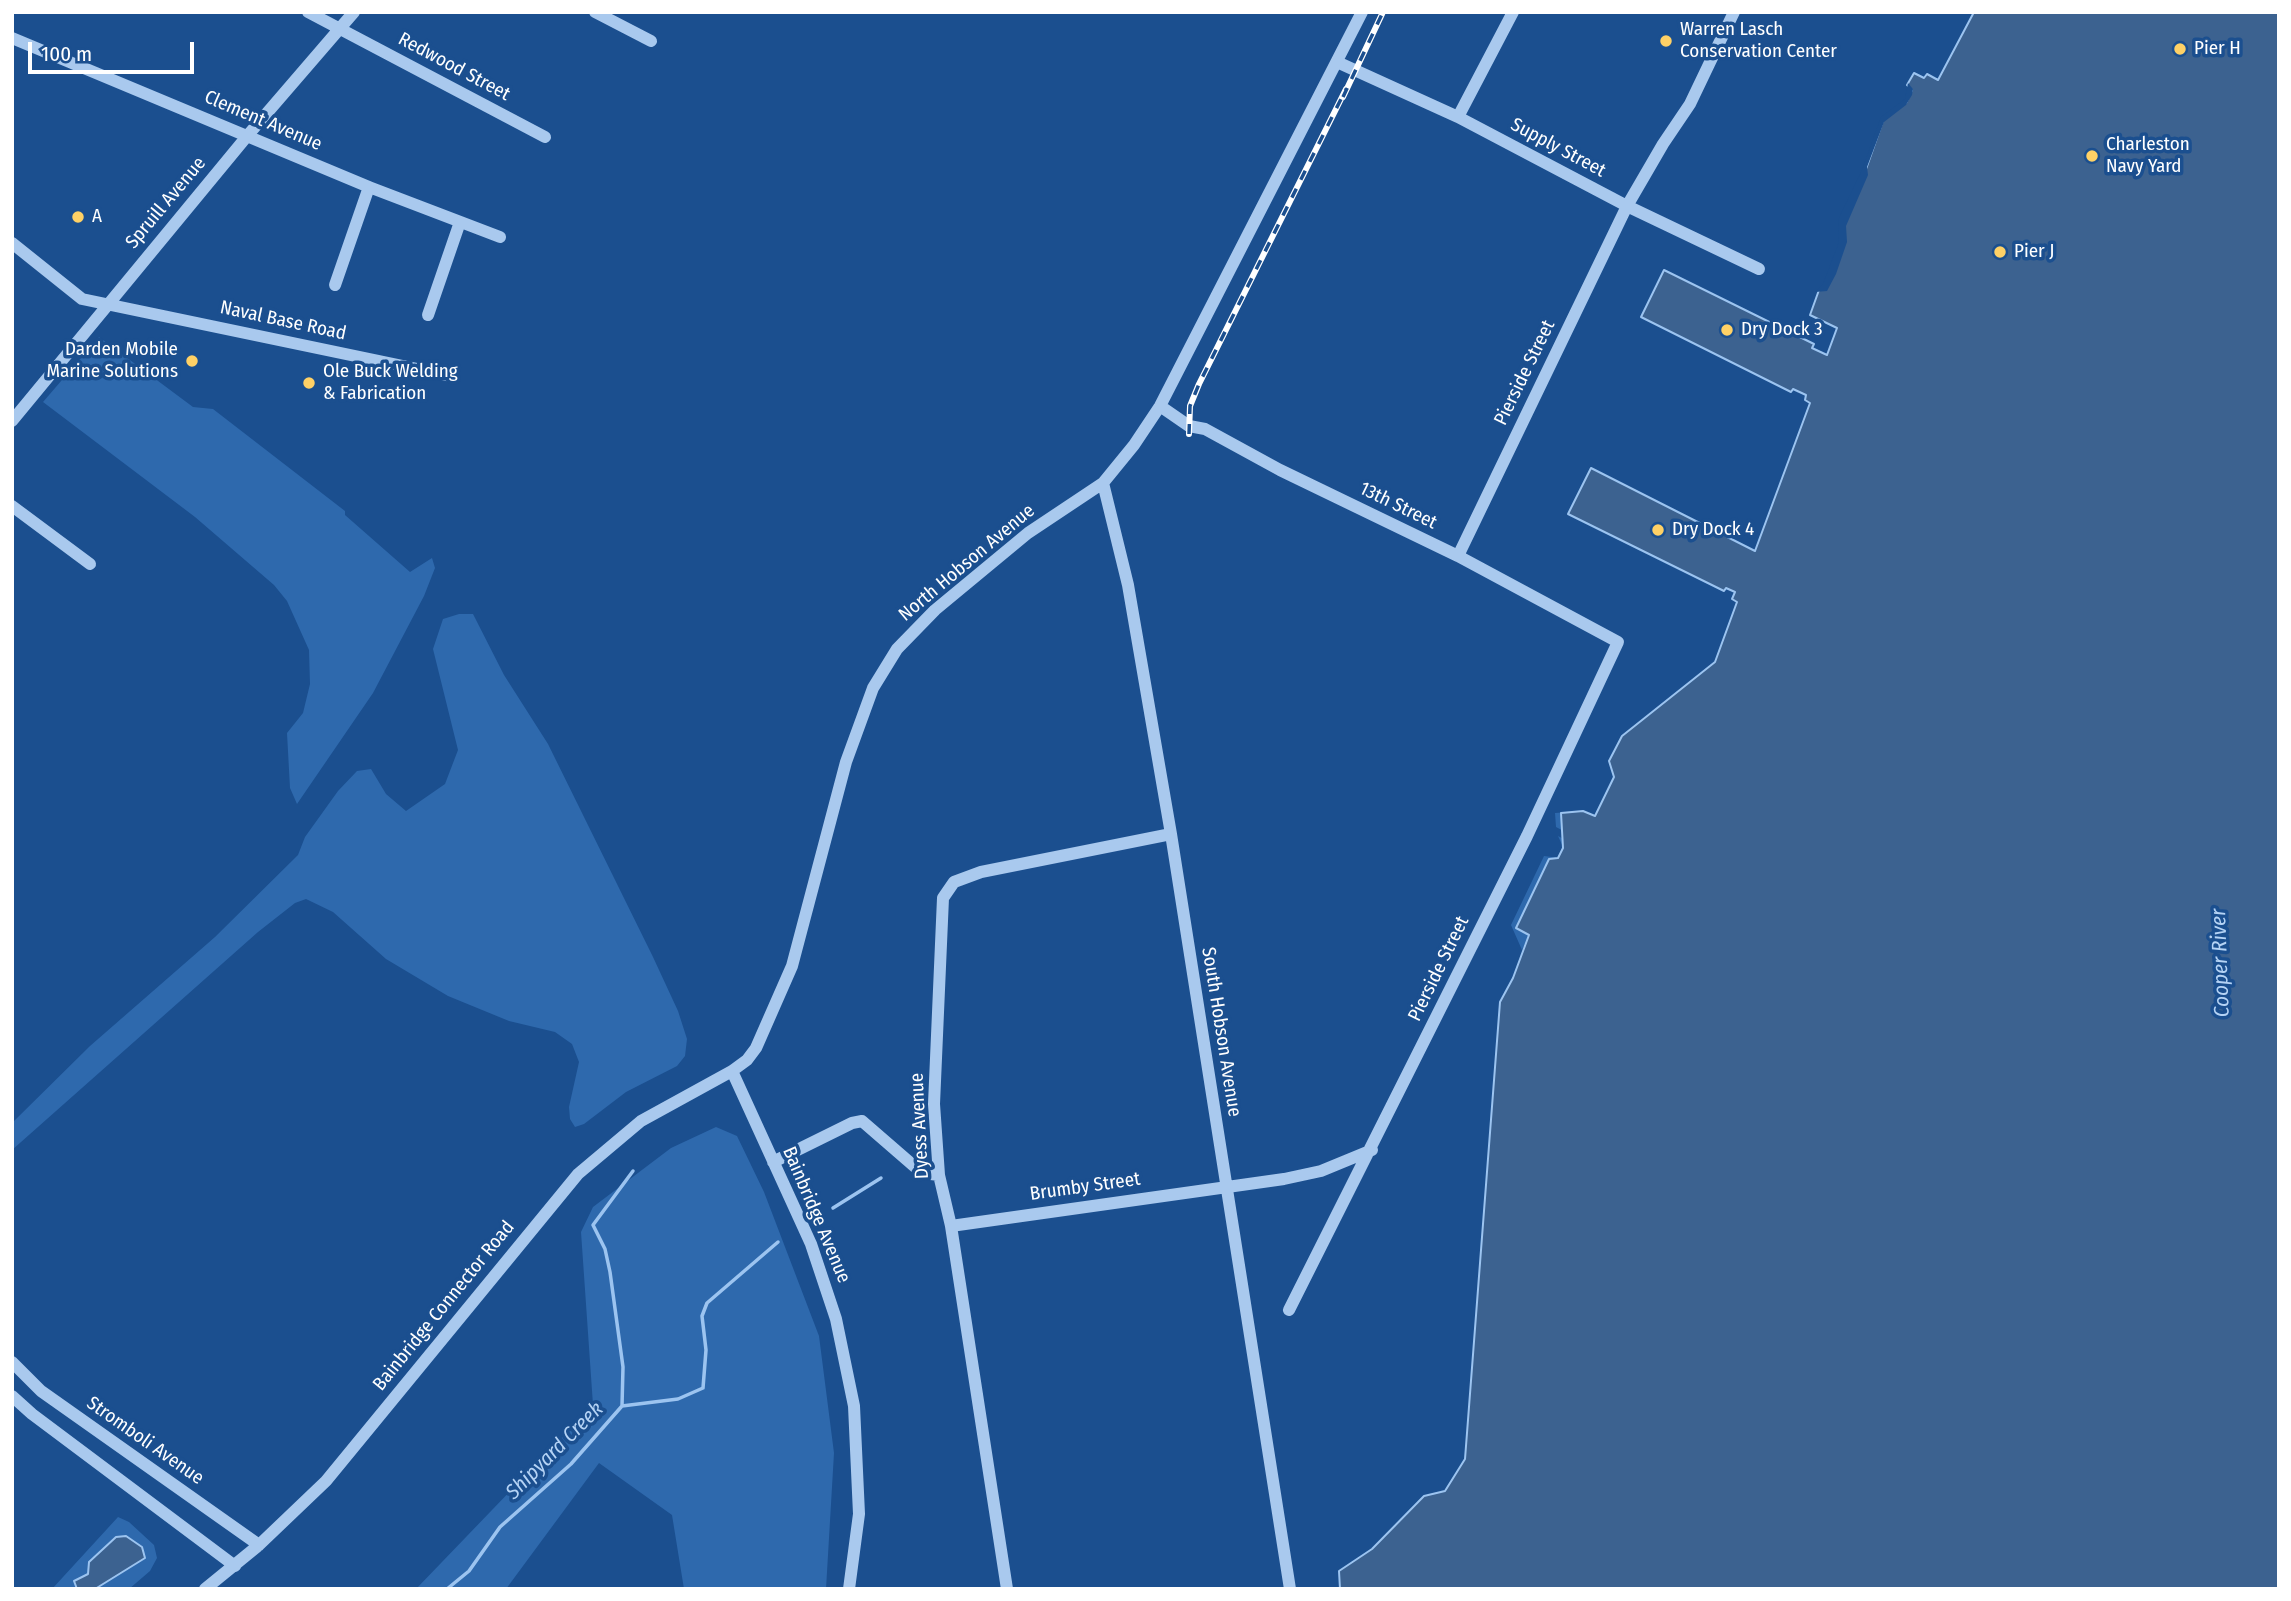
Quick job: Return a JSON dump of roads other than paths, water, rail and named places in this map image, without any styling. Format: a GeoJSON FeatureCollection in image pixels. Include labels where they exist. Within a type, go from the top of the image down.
{"type":"FeatureCollection","features":[{"type":"Feature","properties":{"kind":"street","name":"Redwood Street"},"geometry":{"type":"LineString","coordinates":[[308,12],[545,137]]}},
{"type":"Feature","properties":{"kind":"street","name":"Spruill Avenue"},"geometry":{"type":"LineString","coordinates":[[12,421],[248,135],[354,12]]}},
{"type":"Feature","properties":{"kind":"street"},"geometry":{"type":"LineString","coordinates":[[595,12],[651,41]]}},
{"type":"Feature","properties":{"kind":"street","name":"North Hobson Avenue"},"geometry":{"type":"LineString","coordinates":[[732,1071],[747,1060],[756,1048],[792,966],[846,762],[873,688],[891,659],[935,610],[1028,533],[1103,483],[1160,406],[1362,12]]}},
{"type":"Feature","properties":{"kind":"street"},"geometry":{"type":"LineString","coordinates":[[1458,117],[1513,12]]}},
{"type":"Feature","properties":{"kind":"street","name":"Pierside Street"},"geometry":{"type":"LineString","coordinates":[[1458,556],[1627,206],[1690,104],[1734,12]]}},
{"type":"Feature","properties":{"kind":"street","name":"Clement Avenue"},"geometry":{"type":"LineString","coordinates":[[12,38],[369,187],[500,237]]}},
{"type":"Feature","properties":{"kind":"street","name":"Supply Street"},"geometry":{"type":"LineString","coordinates":[[1337,62],[1458,117],[1627,206],[1759,269]]}},
{"type":"Feature","properties":{"kind":"street"},"geometry":{"type":"LineString","coordinates":[[335,285],[369,187]]}},
{"type":"Feature","properties":{"kind":"street"},"geometry":{"type":"LineString","coordinates":[[428,315],[460,222]]}},
{"type":"Feature","properties":{"kind":"street","name":"Naval Base Road"},"geometry":{"type":"LineString","coordinates":[[12,243],[82,299],[451,376]]}},
{"type":"Feature","properties":{"kind":"street","name":"13th Street"},"geometry":{"type":"LineString","coordinates":[[1160,406],[1189,426],[1205,429],[1280,470],[1458,556],[1619,642]]}},
{"type":"Feature","properties":{"kind":"street","name":"South Hobson Avenue"},"geometry":{"type":"LineString","coordinates":[[1103,483],[1128,585],[1171,834],[1290,1589]]}},
{"type":"Feature","properties":{"kind":"street"},"geometry":{"type":"LineString","coordinates":[[12,506],[90,564]]}},
{"type":"Feature","properties":{"kind":"street","name":"Pierside Street"},"geometry":{"type":"LineString","coordinates":[[1289,1310],[1372,1150],[1619,642]]}},
{"type":"Feature","properties":{"kind":"street","name":"Dyess Avenue"},"geometry":{"type":"LineString","coordinates":[[1007,1589],[951,1226],[939,1175],[934,1104],[943,898],[954,882],[981,872],[1171,834]]}},
{"type":"Feature","properties":{"kind":"street","name":"Bainbridge Avenue"},"geometry":{"type":"LineString","coordinates":[[732,1071],[825,1280],[854,1406],[859,1514],[849,1589]]}},
{"type":"Feature","properties":{"kind":"street","name":"Bainbridge Connector Road"},"geometry":{"type":"LineString","coordinates":[[205,1589],[259,1545],[334,1472],[578,1174],[641,1121],[732,1071]]}},
{"type":"Feature","properties":{"kind":"street"},"geometry":{"type":"LineString","coordinates":[[773,1162],[852,1123],[862,1121],[922,1173],[939,1175]]}},
{"type":"Feature","properties":{"kind":"street","name":"Brumby Street"},"geometry":{"type":"LineString","coordinates":[[951,1226],[1321,1171],[1372,1150]]}},
{"type":"Feature","properties":{"kind":"street","name":"Stromboli Avenue"},"geometry":{"type":"LineString","coordinates":[[12,1362],[41,1391],[259,1545]]}},
{"type":"Feature","properties":{"kind":"street"},"geometry":{"type":"LineString","coordinates":[[12,1396],[32,1414],[235,1566]]}},
{"type":"Feature","properties":{"kind":"water","name":"Cooper River"},"geometry":{"type":"Polygon","coordinates":[[[1974,12],[2279,12],[2279,1589],[1340,1589],[1339,1571],[1372,1549],[1424,1496],[1445,1491],[1465,1459],[1500,1002],[1513,978],[1529,935],[1516,928],[1549,859],[1558,858],[1563,848],[1561,813],[1583,811],[1595,816],[1614,777],[1609,761],[1622,736],[1715,662],[1737,602],[1732,599],[1735,592],[1726,588],[1724,591],[1568,514],[1591,468],[1755,551],[1810,403],[1805,400],[1806,395],[1793,389],[1791,392],[1641,317],[1664,270],[1814,344],[1812,348],[1827,355],[1837,328],[1810,315],[1819,290],[1826,286],[1843,242],[1841,221],[1865,172],[1884,118],[1906,103],[1912,90],[1907,85],[1914,73],[1924,78],[1927,74],[1938,80],[1974,12]]]}},
{"type":"Feature","properties":{"kind":"water"},"geometry":{"type":"Polygon","coordinates":[[[126,1536],[142,1547],[145,1558],[95,1589],[77,1589],[74,1581],[88,1574],[89,1562],[116,1537],[126,1536]]]}},
{"type":"Feature","properties":{"kind":"waterway"},"geometry":{"type":"LineString","coordinates":[[622,1406],[623,1367],[610,1272],[605,1249],[593,1225],[633,1171]]}},
{"type":"Feature","properties":{"kind":"waterway","name":"Shipyard Creek"},"geometry":{"type":"LineString","coordinates":[[833,1208],[881,1178]]}},
{"type":"Feature","properties":{"kind":"waterway","name":"Shipyard Creek"},"geometry":{"type":"LineString","coordinates":[[447,1589],[469,1571],[500,1527],[571,1464],[622,1406],[678,1399],[703,1388],[706,1350],[702,1316],[707,1303],[778,1242]]}},
{"type":"Feature","properties":{"kind":"railway"},"geometry":{"type":"LineString","coordinates":[[1343,97],[1383,12]]}},
{"type":"Feature","properties":{"kind":"railway"},"geometry":{"type":"LineString","coordinates":[[1189,434],[1190,406],[1199,384],[1346,89]]}},
{"type":"Feature","properties":{"kind":"place","name":"Warren Lasch Conservation Center"},"geometry":{"type":"Point","coordinates":[1666,41]}},
{"type":"Feature","properties":{"kind":"place","name":"Pier H"},"geometry":{"type":"Point","coordinates":[2180,49]}},
{"type":"Feature","properties":{"kind":"place","name":"Charleston Navy Yard"},"geometry":{"type":"Point","coordinates":[2092,156]}},
{"type":"Feature","properties":{"kind":"place","name":"A"},"geometry":{"type":"Point","coordinates":[78,217]}},
{"type":"Feature","properties":{"kind":"place","name":"Pier J"},"geometry":{"type":"Point","coordinates":[2000,252]}},
{"type":"Feature","properties":{"kind":"place","name":"Dry Dock 3"},"geometry":{"type":"Point","coordinates":[1727,330]}},
{"type":"Feature","properties":{"kind":"place","name":"Darden Mobile Marine Solutions"},"geometry":{"type":"Point","coordinates":[192,361]}},
{"type":"Feature","properties":{"kind":"place","name":"Ole Buck Welding & Fabrication"},"geometry":{"type":"Point","coordinates":[309,383]}},
{"type":"Feature","properties":{"kind":"place","name":"Dry Dock 4"},"geometry":{"type":"Point","coordinates":[1658,530]}}]}
